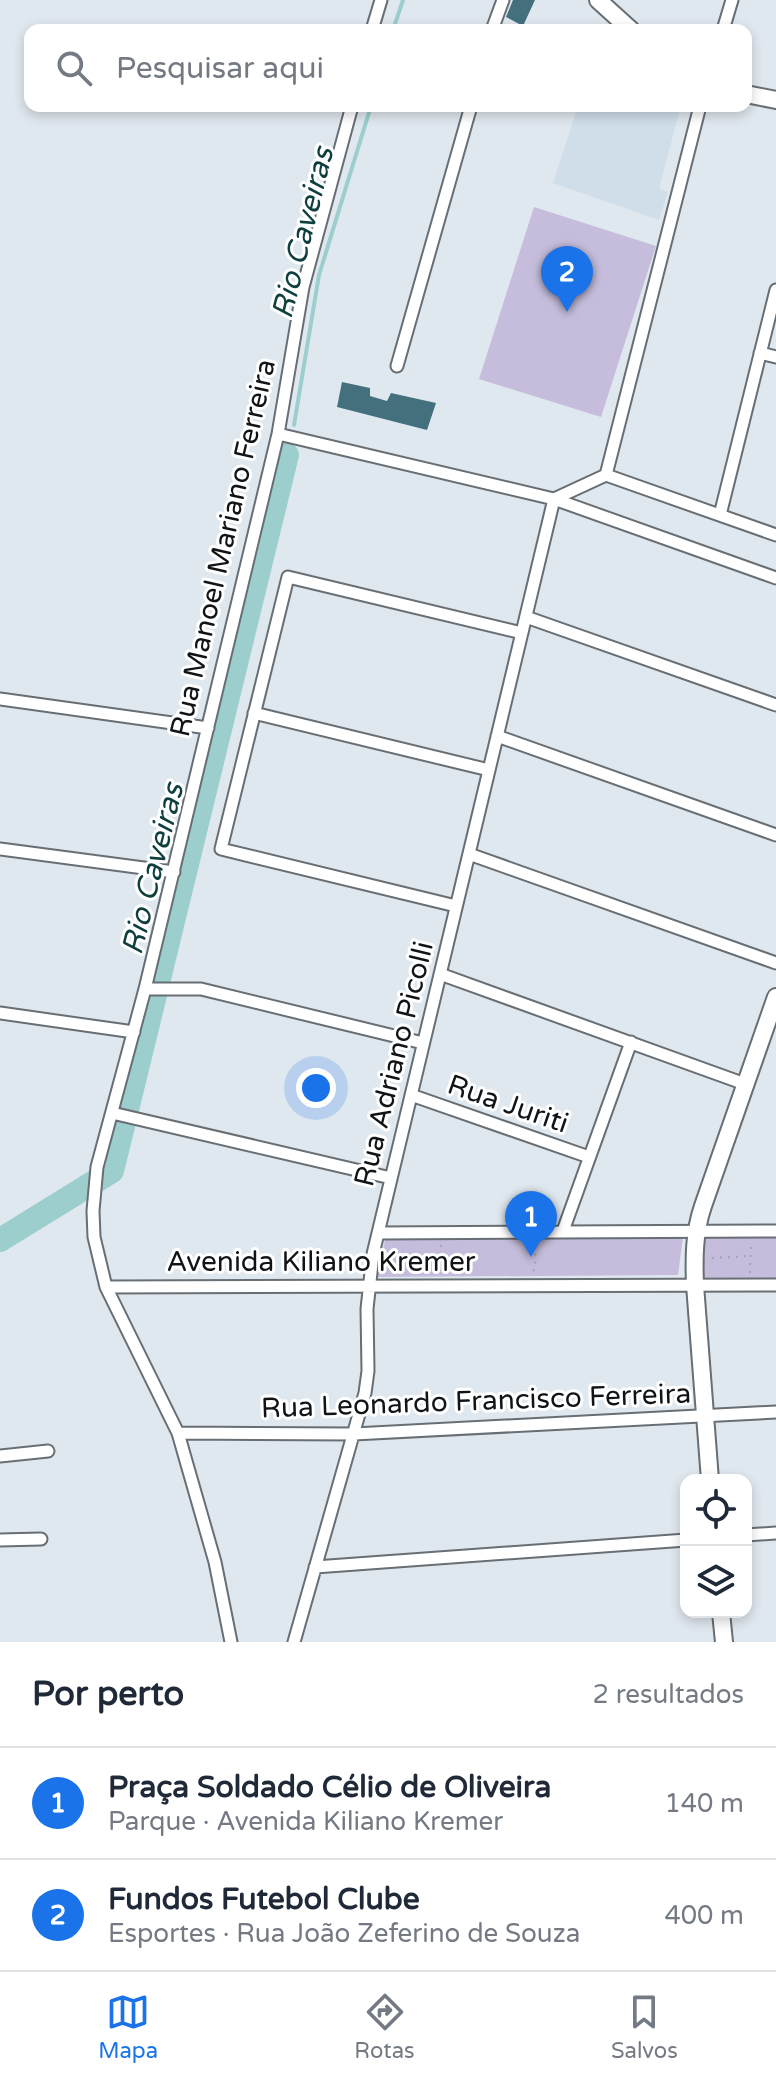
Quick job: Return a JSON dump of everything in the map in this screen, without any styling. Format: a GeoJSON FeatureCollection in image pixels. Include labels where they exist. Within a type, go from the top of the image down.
{"type":"FeatureCollection","features":[{"type":"Feature","properties":{"kind":"street"},"geometry":{"type":"LineString","coordinates":[[374,24],[381,0]]}},
{"type":"Feature","properties":{"kind":"street"},"geometry":{"type":"LineString","coordinates":[[494,24],[503,0]]}},
{"type":"Feature","properties":{"kind":"street"},"geometry":{"type":"LineString","coordinates":[[598,0],[624,24]]}},
{"type":"Feature","properties":{"kind":"street"},"geometry":{"type":"LineString","coordinates":[[725,24],[732,0]]}},
{"type":"Feature","properties":{"kind":"street"},"geometry":{"type":"LineString","coordinates":[[752,95],[776,100]]}},
{"type":"Feature","properties":{"kind":"street","name":"Rua Manoel Mariano Ferreira"},"geometry":{"type":"LineString","coordinates":[[231,1642],[215,1562],[178,1433],[106,1287],[94,1237],[93,1211],[97,1167],[146,989],[278,434],[303,287],[350,112]]}},
{"type":"Feature","properties":{"kind":"street"},"geometry":{"type":"LineString","coordinates":[[397,366],[469,112]]}},
{"type":"Feature","properties":{"kind":"street"},"geometry":{"type":"LineString","coordinates":[[606,475],[698,112]]}},
{"type":"Feature","properties":{"kind":"street"},"geometry":{"type":"LineString","coordinates":[[720,515],[776,290]]}},
{"type":"Feature","properties":{"kind":"street"},"geometry":{"type":"LineString","coordinates":[[760,353],[776,357]]}},
{"type":"Feature","properties":{"kind":"street"},"geometry":{"type":"LineString","coordinates":[[278,434],[554,499],[776,578]]}},
{"type":"Feature","properties":{"kind":"street"},"geometry":{"type":"LineString","coordinates":[[554,499],[606,475],[776,535]]}},
{"type":"Feature","properties":{"kind":"street","name":"Rua Adriano Picolli"},"geometry":{"type":"LineString","coordinates":[[294,1642],[368,1382],[367,1309],[378,1233],[554,499]]}},
{"type":"Feature","properties":{"kind":"street"},"geometry":{"type":"LineString","coordinates":[[456,906],[221,849],[288,577],[522,633]]}},
{"type":"Feature","properties":{"kind":"street"},"geometry":{"type":"LineString","coordinates":[[526,617],[776,705]]}},
{"type":"Feature","properties":{"kind":"street"},"geometry":{"type":"LineString","coordinates":[[0,699],[208,728]]}},
{"type":"Feature","properties":{"kind":"street"},"geometry":{"type":"LineString","coordinates":[[254,713],[489,770]]}},
{"type":"Feature","properties":{"kind":"street"},"geometry":{"type":"LineString","coordinates":[[497,736],[776,835]]}},
{"type":"Feature","properties":{"kind":"street"},"geometry":{"type":"LineString","coordinates":[[0,849],[174,872]]}},
{"type":"Feature","properties":{"kind":"street"},"geometry":{"type":"LineString","coordinates":[[469,854],[776,963]]}},
{"type":"Feature","properties":{"kind":"street"},"geometry":{"type":"LineString","coordinates":[[440,974],[745,1084]]}},
{"type":"Feature","properties":{"kind":"street"},"geometry":{"type":"LineString","coordinates":[[146,989],[214,991],[423,1043]]}},
{"type":"Feature","properties":{"kind":"street"},"geometry":{"type":"LineString","coordinates":[[710,1474],[695,1285],[696,1231],[776,997]]}},
{"type":"Feature","properties":{"kind":"street"},"geometry":{"type":"LineString","coordinates":[[0,1013],[134,1032]]}},
{"type":"Feature","properties":{"kind":"street"},"geometry":{"type":"LineString","coordinates":[[563,1231],[631,1042]]}},
{"type":"Feature","properties":{"kind":"street","name":"Rua Juriti"},"geometry":{"type":"LineString","coordinates":[[411,1095],[589,1157]]}},
{"type":"Feature","properties":{"kind":"street"},"geometry":{"type":"LineString","coordinates":[[114,1113],[391,1178]]}},
{"type":"Feature","properties":{"kind":"street","name":"Avenida Kiliano Kremer"},"geometry":{"type":"LineString","coordinates":[[378,1233],[776,1231]]}},
{"type":"Feature","properties":{"kind":"street","name":"Avenida Kiliano Kremer"},"geometry":{"type":"LineString","coordinates":[[106,1287],[776,1285]]}},
{"type":"Feature","properties":{"kind":"street","name":"Rua Leonardo Francisco Ferreira"},"geometry":{"type":"LineString","coordinates":[[178,1433],[354,1434],[776,1412]]}},
{"type":"Feature","properties":{"kind":"street"},"geometry":{"type":"LineString","coordinates":[[0,1456],[48,1451]]}},
{"type":"Feature","properties":{"kind":"street"},"geometry":{"type":"LineString","coordinates":[[752,1535],[776,1533]]}},
{"type":"Feature","properties":{"kind":"street"},"geometry":{"type":"LineString","coordinates":[[0,1540],[41,1539]]}},
{"type":"Feature","properties":{"kind":"street"},"geometry":{"type":"LineString","coordinates":[[315,1567],[680,1540]]}},
{"type":"Feature","properties":{"kind":"street"},"geometry":{"type":"LineString","coordinates":[[722,1618],[724,1642]]}},
{"type":"Feature","properties":{"kind":"path"},"geometry":{"type":"LineString","coordinates":[[523,1231],[532,1243],[536,1258],[534,1273],[527,1286]]}},
{"type":"Feature","properties":{"kind":"path"},"geometry":{"type":"LineString","coordinates":[[750,1285],[751,1231]]}},
{"type":"Feature","properties":{"kind":"path"},"geometry":{"type":"LineString","coordinates":[[445,1233],[439,1260],[449,1286]]}},
{"type":"Feature","properties":{"kind":"path"},"geometry":{"type":"LineString","coordinates":[[694,1259],[750,1256]]}},
{"type":"Feature","properties":{"kind":"shaded area"},"geometry":{"type":"Polygon","coordinates":[[[576,112],[679,112],[659,189],[668,192],[659,220],[553,183],[576,112]]]}},
{"type":"Feature","properties":{"kind":"shaded area"},"geometry":{"type":"Polygon","coordinates":[[[534,207],[656,246],[601,417],[479,379],[534,207]]]}},
{"type":"Feature","properties":{"kind":"shaded area"},"geometry":{"type":"Polygon","coordinates":[[[683,1237],[678,1275],[377,1277],[385,1240],[683,1237]]]}},
{"type":"Feature","properties":{"kind":"shaded area"},"geometry":{"type":"Polygon","coordinates":[[[702,1238],[776,1238],[776,1280],[704,1279],[702,1238]]]}},
{"type":"Feature","properties":{"kind":"building"},"geometry":{"type":"Polygon","coordinates":[[[513,0],[535,0],[524,24],[506,17],[513,0]]]}},
{"type":"Feature","properties":{"kind":"building"},"geometry":{"type":"Polygon","coordinates":[[[342,382],[370,388],[370,396],[387,401],[391,393],[436,403],[427,430],[337,407],[342,382]]]}},
{"type":"Feature","properties":{"kind":"waterway","name":"Rio Caveiras"},"geometry":{"type":"LineString","coordinates":[[395,24],[403,0]]}},
{"type":"Feature","properties":{"kind":"waterway","name":"Rio Caveiras"},"geometry":{"type":"LineString","coordinates":[[294,425],[319,275],[369,112]]}},
{"type":"Feature","properties":{"kind":"waterway","name":"Rio Caveiras"},"geometry":{"type":"LineString","coordinates":[[0,1240],[112,1171],[287,455]]}},
{"type":"Feature","properties":{"kind":"place","name":"Fundos Futebol Clube"},"geometry":{"type":"Point","coordinates":[567,312]}},
{"type":"Feature","properties":{"kind":"place","name":"Praça Soldado Célio de Oliveira"},"geometry":{"type":"Point","coordinates":[531,1257]}}]}
